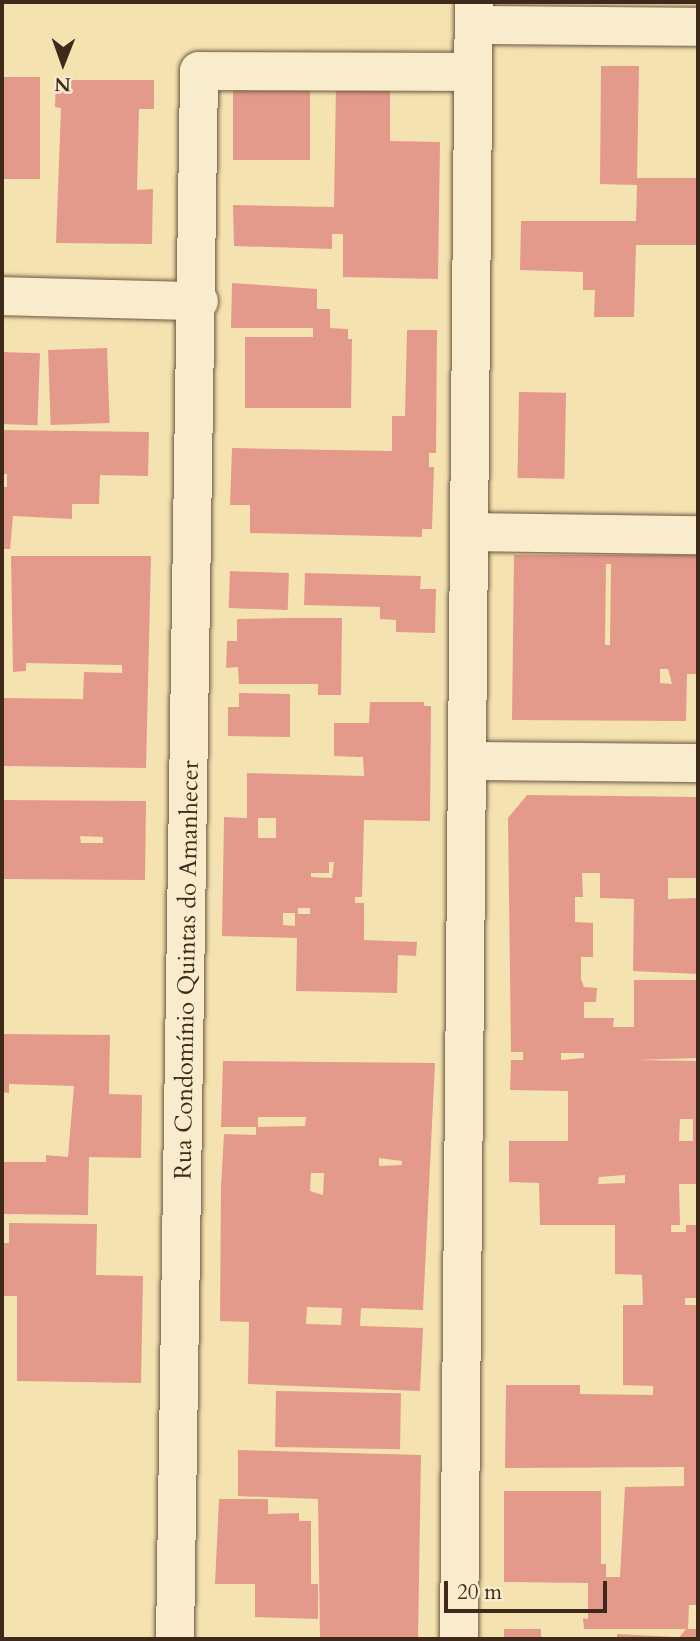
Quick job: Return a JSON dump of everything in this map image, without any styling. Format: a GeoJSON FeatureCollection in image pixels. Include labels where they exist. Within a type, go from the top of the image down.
{"type":"FeatureCollection","features":[{"type":"Feature","properties":{"kind":"street"},"geometry":{"type":"LineString","coordinates":[[459,1639],[474,13],[698,27]]}},
{"type":"Feature","properties":{"kind":"street","name":"Rua Condomínio Quintas do Amanhecer"},"geometry":{"type":"LineString","coordinates":[[175,1639],[199,301],[199,71],[473,72]]}},
{"type":"Feature","properties":{"kind":"street"},"geometry":{"type":"LineString","coordinates":[[2,296],[199,301]]}},
{"type":"Feature","properties":{"kind":"street"},"geometry":{"type":"LineString","coordinates":[[469,533],[698,535]]}},
{"type":"Feature","properties":{"kind":"street"},"geometry":{"type":"LineString","coordinates":[[467,761],[698,763]]}},
{"type":"Feature","properties":{"kind":"building"},"geometry":{"type":"Polygon","coordinates":[[[601,66],[639,66],[637,178],[698,178],[698,245],[636,245],[634,317],[594,317],[595,290],[583,290],[583,272],[520,270],[521,221],[636,221],[637,185],[600,184],[601,66]]]}},
{"type":"Feature","properties":{"kind":"building"},"geometry":{"type":"Polygon","coordinates":[[[2,77],[40,77],[40,179],[2,179],[2,77]]]}},
{"type":"Feature","properties":{"kind":"building"},"geometry":{"type":"Polygon","coordinates":[[[56,80],[154,80],[154,109],[139,109],[137,190],[153,189],[152,244],[56,243],[61,108],[55,107],[56,80]]]}},
{"type":"Feature","properties":{"kind":"building"},"geometry":{"type":"Polygon","coordinates":[[[233,86],[310,86],[310,160],[233,160],[233,86]]]}},
{"type":"Feature","properties":{"kind":"building"},"geometry":{"type":"Polygon","coordinates":[[[336,86],[390,86],[390,141],[440,142],[438,279],[343,277],[343,234],[332,234],[332,249],[234,246],[233,205],[334,207],[336,86]]]}},
{"type":"Feature","properties":{"kind":"building"},"geometry":{"type":"Polygon","coordinates":[[[232,283],[317,289],[317,309],[330,309],[330,328],[348,329],[348,339],[352,339],[351,408],[245,408],[245,337],[313,337],[313,328],[231,328],[232,283]]]}},
{"type":"Feature","properties":{"kind":"building"},"geometry":{"type":"Polygon","coordinates":[[[407,330],[437,330],[436,453],[429,453],[429,467],[434,467],[432,529],[422,529],[422,537],[250,533],[250,505],[230,505],[232,448],[392,451],[392,416],[405,416],[407,330]]]}},
{"type":"Feature","properties":{"kind":"building"},"geometry":{"type":"Polygon","coordinates":[[[107,348],[110,423],[51,425],[48,350],[107,348]]]}},
{"type":"Feature","properties":{"kind":"building"},"geometry":{"type":"Polygon","coordinates":[[[2,352],[40,353],[37,425],[2,424],[2,352]]]}},
{"type":"Feature","properties":{"kind":"building"},"geometry":{"type":"Polygon","coordinates":[[[519,392],[566,393],[564,479],[517,478],[519,392]]]}},
{"type":"Feature","properties":{"kind":"building"},"geometry":{"type":"Polygon","coordinates":[[[2,430],[149,432],[148,476],[100,475],[99,504],[72,504],[72,519],[13,516],[10,549],[2,549],[2,487],[7,487],[7,474],[2,474],[2,430]]]}},
{"type":"Feature","properties":{"kind":"building"},"geometry":{"type":"Polygon","coordinates":[[[514,555],[698,555],[698,674],[687,674],[686,721],[512,720],[514,555]],[[606,564],[605,645],[610,645],[611,564],[606,564]],[[660,669],[660,683],[672,684],[668,669],[660,669]]]}},
{"type":"Feature","properties":{"kind":"building"},"geometry":{"type":"Polygon","coordinates":[[[11,556],[151,556],[146,768],[2,766],[2,698],[83,699],[84,672],[122,673],[122,665],[26,663],[26,671],[13,672],[11,556]]]}},
{"type":"Feature","properties":{"kind":"building"},"geometry":{"type":"Polygon","coordinates":[[[230,571],[289,573],[288,610],[229,608],[230,571]]]}},
{"type":"Feature","properties":{"kind":"building"},"geometry":{"type":"Polygon","coordinates":[[[305,573],[421,576],[420,589],[436,589],[435,633],[396,632],[396,620],[380,619],[380,607],[304,605],[305,573]]]}},
{"type":"Feature","properties":{"kind":"building"},"geometry":{"type":"Polygon","coordinates":[[[342,618],[341,695],[318,695],[318,684],[239,684],[238,667],[226,668],[227,641],[237,641],[237,619],[342,618]]]}},
{"type":"Feature","properties":{"kind":"building"},"geometry":{"type":"Polygon","coordinates":[[[239,693],[290,694],[290,737],[228,736],[228,707],[239,707],[239,693]]]}},
{"type":"Feature","properties":{"kind":"building"},"geometry":{"type":"Polygon","coordinates":[[[370,702],[424,702],[424,706],[431,706],[430,821],[364,820],[362,897],[355,897],[355,903],[364,903],[364,940],[417,942],[416,956],[398,955],[397,993],[296,991],[297,938],[222,936],[224,817],[247,818],[247,773],[364,776],[363,757],[334,756],[334,723],[369,723],[370,702]],[[258,818],[258,838],[276,838],[276,818],[258,818]],[[329,862],[329,873],[311,873],[311,877],[332,878],[334,862],[329,862]],[[298,908],[298,914],[310,914],[310,908],[298,908]],[[283,913],[283,925],[295,926],[295,913],[283,913]]]}},
{"type":"Feature","properties":{"kind":"building"},"geometry":{"type":"Polygon","coordinates":[[[527,795],[698,797],[698,878],[668,878],[668,899],[698,898],[698,974],[633,971],[634,899],[600,898],[600,873],[582,873],[583,897],[575,897],[575,922],[593,923],[593,957],[581,957],[581,979],[584,987],[597,988],[596,1002],[584,1002],[584,1018],[614,1018],[613,1027],[634,1027],[634,980],[698,980],[698,1058],[635,1060],[698,1061],[698,1184],[679,1184],[680,1225],[671,1225],[671,1232],[686,1232],[686,1225],[698,1225],[698,1298],[685,1298],[685,1305],[698,1305],[698,1605],[689,1605],[688,1629],[698,1629],[698,1639],[678,1639],[686,1629],[584,1629],[583,1618],[588,1619],[588,1583],[504,1582],[504,1491],[601,1491],[601,1564],[606,1564],[606,1577],[620,1577],[625,1487],[684,1486],[684,1467],[505,1468],[506,1385],[580,1385],[580,1394],[653,1395],[653,1386],[623,1385],[623,1305],[643,1305],[642,1275],[615,1274],[615,1225],[540,1225],[539,1183],[509,1182],[509,1141],[568,1141],[568,1091],[510,1090],[511,1060],[523,1060],[523,1052],[511,1052],[508,818],[527,795]],[[561,1053],[561,1060],[584,1058],[584,1053],[561,1053]],[[680,1119],[679,1141],[693,1141],[693,1119],[680,1119]],[[625,1175],[599,1177],[598,1184],[625,1183],[625,1175]]]}},
{"type":"Feature","properties":{"kind":"building"},"geometry":{"type":"Polygon","coordinates":[[[2,800],[146,801],[145,880],[2,879],[2,800]],[[80,836],[81,843],[103,843],[103,837],[80,836]]]}},
{"type":"Feature","properties":{"kind":"building"},"geometry":{"type":"Polygon","coordinates":[[[2,1034],[110,1035],[109,1094],[142,1095],[141,1158],[89,1157],[88,1215],[2,1214],[2,1162],[46,1162],[46,1155],[68,1157],[74,1086],[9,1084],[9,1093],[2,1092],[2,1034]]]}},
{"type":"Feature","properties":{"kind":"building"},"geometry":{"type":"Polygon","coordinates":[[[223,1061],[435,1063],[423,1310],[361,1308],[360,1326],[423,1328],[420,1391],[248,1384],[249,1322],[220,1321],[221,1186],[224,1134],[256,1135],[256,1127],[221,1127],[223,1061]],[[258,1117],[258,1127],[305,1126],[306,1117],[258,1117]],[[379,1158],[379,1166],[402,1165],[402,1161],[379,1158]],[[311,1173],[310,1191],[323,1195],[324,1173],[311,1173]],[[307,1307],[306,1324],[341,1325],[342,1308],[307,1307]]]}},
{"type":"Feature","properties":{"kind":"building"},"geometry":{"type":"Polygon","coordinates":[[[9,1223],[97,1224],[96,1275],[143,1276],[141,1383],[17,1381],[17,1296],[2,1296],[2,1243],[9,1243],[9,1223]]]}},
{"type":"Feature","properties":{"kind":"building"},"geometry":{"type":"Polygon","coordinates":[[[276,1391],[401,1393],[400,1449],[275,1447],[276,1391]]]}},
{"type":"Feature","properties":{"kind":"building"},"geometry":{"type":"Polygon","coordinates":[[[238,1450],[421,1455],[418,1639],[320,1639],[318,1499],[238,1496],[238,1450]]]}},
{"type":"Feature","properties":{"kind":"building"},"geometry":{"type":"Polygon","coordinates":[[[219,1499],[268,1499],[268,1514],[299,1513],[299,1521],[311,1521],[311,1584],[318,1584],[318,1619],[255,1617],[255,1584],[215,1584],[219,1499]]]}},
{"type":"Feature","properties":{"kind":"building"},"geometry":{"type":"Polygon","coordinates":[[[504,1629],[541,1629],[541,1639],[504,1639],[504,1629]]]}},
{"type":"Feature","properties":{"kind":"building"},"geometry":{"type":"Polygon","coordinates":[[[617,1634],[675,1637],[675,1639],[617,1639],[617,1634]]]}}]}
